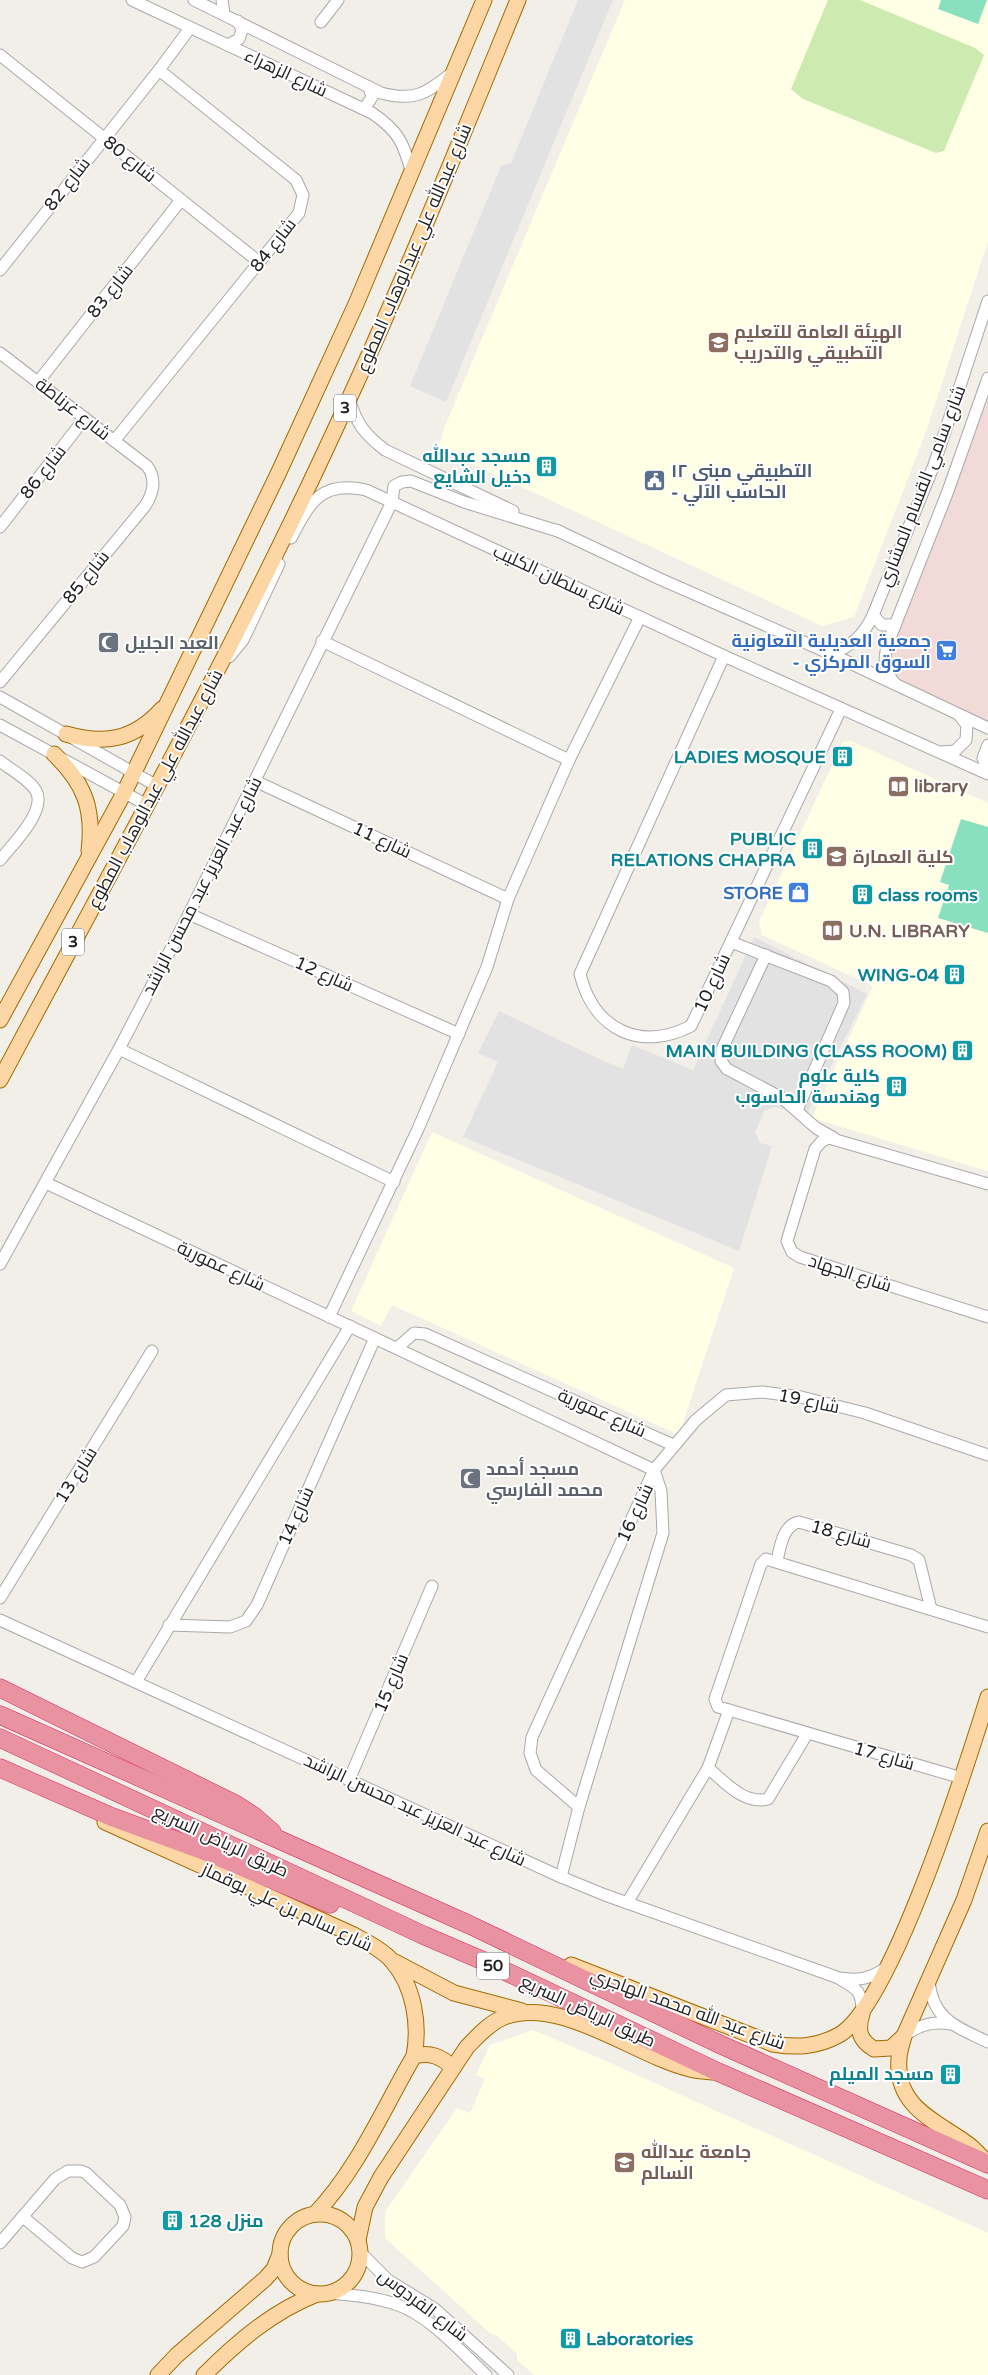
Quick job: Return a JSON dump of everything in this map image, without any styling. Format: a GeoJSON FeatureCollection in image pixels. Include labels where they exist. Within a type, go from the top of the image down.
{"type":"FeatureCollection","features":[{"type":"Feature","properties":{"kind":"highway"},"geometry":{"type":"LineString","coordinates":[[0,1688],[235,1804],[255,1817],[286,1844]]}},
{"type":"Feature","properties":{"kind":"highway","name":"طريق الرياض السريع"},"geometry":{"type":"LineString","coordinates":[[0,1716],[470,1925],[717,2042],[988,2164]]}},
{"type":"Feature","properties":{"kind":"highway","name":"طريق الرياض السريع"},"geometry":{"type":"LineString","coordinates":[[0,1738],[423,1935],[486,1962],[718,2072],[988,2190]]}},
{"type":"Feature","properties":{"kind":"highway"},"geometry":{"type":"LineString","coordinates":[[1,1768],[112,1817],[202,1850],[377,1925],[397,1932],[423,1935]]}},
{"type":"Feature","properties":{"kind":"main road","name":"شارع عبدالله علي عبدالوهاب المطوع"},"geometry":{"type":"LineString","coordinates":[[0,1020],[82,872],[174,695],[356,304],[484,0]]}},
{"type":"Feature","properties":{"kind":"main road","name":"شارع عبدالله علي عبدالوهاب المطوع"},"geometry":{"type":"LineString","coordinates":[[0,1080],[215,674],[349,399],[443,181],[518,0]]}},
{"type":"Feature","properties":{"kind":"main road"},"geometry":{"type":"LineString","coordinates":[[66,734],[86,740],[107,740],[127,736],[145,726],[174,695]]}},
{"type":"Feature","properties":{"kind":"main road"},"geometry":{"type":"LineString","coordinates":[[54,754],[70,769],[82,788],[89,808],[92,830],[89,851],[82,872]]}},
{"type":"Feature","properties":{"kind":"main road","name":"شارع عبد الله محمد الهاجري"},"geometry":{"type":"LineString","coordinates":[[470,1925],[773,2044],[798,2048],[823,2042],[840,2035],[862,2013],[887,1967],[923,1886],[983,1724],[988,1697]]}},
{"type":"Feature","properties":{"kind":"main road","name":"شارع سالم بن علي بوقماز"},"geometry":{"type":"LineString","coordinates":[[1,1768],[77,1809],[354,1934],[392,1960],[404,1979],[416,2019],[417,2039],[414,2056],[349,2171],[316,2214]]}},
{"type":"Feature","properties":{"kind":"main road"},"geometry":{"type":"LineString","coordinates":[[988,1831],[964,1900],[904,2036],[899,2060],[902,2086],[910,2102],[928,2119],[967,2143],[988,2164]]}},
{"type":"Feature","properties":{"kind":"main road"},"geometry":{"type":"LineString","coordinates":[[392,1960],[454,1993],[526,2012],[554,2016],[580,2024],[690,2069],[718,2072]]}},
{"type":"Feature","properties":{"kind":"main road"},"geometry":{"type":"LineString","coordinates":[[204,2375],[257,2329],[292,2305],[346,2285],[352,2279],[357,2271],[365,2207],[381,2177],[467,2047],[484,2030],[502,2018],[526,2012]]}},
{"type":"Feature","properties":{"kind":"main road"},"geometry":{"type":"LineString","coordinates":[[862,2013],[858,2030],[866,2045],[874,2049],[891,2048],[904,2036]]}},
{"type":"Feature","properties":{"kind":"main road"},"geometry":{"type":"LineString","coordinates":[[414,2056],[424,2054],[435,2055],[445,2060],[453,2068]]}},
{"type":"Feature","properties":{"kind":"main road"},"geometry":{"type":"LineString","coordinates":[[158,2375],[177,2355],[265,2279],[274,2269],[284,2236],[291,2226],[302,2218],[316,2214],[341,2219],[354,2232],[360,2246]]}},
{"type":"Feature","properties":{"kind":"main road"},"geometry":{"type":"LineString","coordinates":[[280,2254],[283,2269],[290,2281],[302,2290],[323,2294]]}},
{"type":"Feature","properties":{"kind":"street","name":"شارع الزهراء"},"geometry":{"type":"LineString","coordinates":[[132,0],[361,108],[388,123],[403,143],[412,174]]}},
{"type":"Feature","properties":{"kind":"street"},"geometry":{"type":"LineString","coordinates":[[222,0],[224,14]]}},
{"type":"Feature","properties":{"kind":"street"},"geometry":{"type":"LineString","coordinates":[[321,22],[338,0]]}},
{"type":"Feature","properties":{"kind":"street","name":"شارع الزهراء"},"geometry":{"type":"LineString","coordinates":[[200,1],[369,87],[396,97],[411,97],[434,87],[453,72]]}},
{"type":"Feature","properties":{"kind":"street"},"geometry":{"type":"LineString","coordinates":[[228,45],[239,38],[242,30],[238,21]]}},
{"type":"Feature","properties":{"kind":"street","name":"شارع 82"},"geometry":{"type":"LineString","coordinates":[[0,270],[103,138],[159,70],[190,28]]}},
{"type":"Feature","properties":{"kind":"street","name":"شارع 80"},"geometry":{"type":"LineString","coordinates":[[0,55],[259,262]]}},
{"type":"Feature","properties":{"kind":"street","name":"شارع 84"},"geometry":{"type":"LineString","coordinates":[[114,441],[299,212],[302,205],[302,189],[296,180],[159,70]]}},
{"type":"Feature","properties":{"kind":"street"},"geometry":{"type":"LineString","coordinates":[[361,108],[366,106],[372,97],[369,87]]}},
{"type":"Feature","properties":{"kind":"street","name":"شارع 83"},"geometry":{"type":"LineString","coordinates":[[38,382],[181,200]]}},
{"type":"Feature","properties":{"kind":"street","name":"شارع سامي القسام المشاري"},"geometry":{"type":"LineString","coordinates":[[831,654],[853,644],[868,626],[873,615],[934,465],[988,301]]}},
{"type":"Feature","properties":{"kind":"street","name":"شارع غرناطة"},"geometry":{"type":"LineString","coordinates":[[2,359],[38,382],[147,466]]}},
{"type":"Feature","properties":{"kind":"street","name":"شارع سامي القسام المشاري"},"geometry":{"type":"LineString","coordinates":[[895,684],[887,672],[884,662],[895,625],[948,492],[988,378]]}},
{"type":"Feature","properties":{"kind":"street"},"geometry":{"type":"LineString","coordinates":[[349,399],[356,419],[367,437],[385,450],[660,579],[831,654],[988,728]]}},
{"type":"Feature","properties":{"kind":"street","name":"شارع 86"},"geometry":{"type":"LineString","coordinates":[[0,527],[85,418]]}},
{"type":"Feature","properties":{"kind":"street","name":"شارع 85"},"geometry":{"type":"LineString","coordinates":[[0,682],[150,498],[153,488],[151,471],[147,466]]}},
{"type":"Feature","properties":{"kind":"street","name":"شارع عبد العزيز عبد محسن الراشد"},"geometry":{"type":"LineString","coordinates":[[0,1264],[46,1183],[189,914],[392,502],[394,486],[402,482],[411,481],[464,502],[562,532]]}},
{"type":"Feature","properties":{"kind":"street","name":"شارع سلطان الكليب"},"geometry":{"type":"LineString","coordinates":[[215,674],[242,640],[303,514],[314,500],[324,492],[338,487],[353,487],[366,490],[724,656],[988,773]]}},
{"type":"Feature","properties":{"kind":"street"},"geometry":{"type":"LineString","coordinates":[[873,615],[882,625],[895,625]]}},
{"type":"Feature","properties":{"kind":"street"},"geometry":{"type":"LineString","coordinates":[[329,1317],[394,1182],[487,967],[508,899],[569,760],[640,617]]}},
{"type":"Feature","properties":{"kind":"street"},"geometry":{"type":"LineString","coordinates":[[322,641],[569,760]]}},
{"type":"Feature","properties":{"kind":"street","name":"شارع 10"},"geometry":{"type":"LineString","coordinates":[[724,656],[580,974],[584,990],[591,1005],[614,1027],[629,1034],[661,1037],[677,1033],[691,1026],[842,709]]}},
{"type":"Feature","properties":{"kind":"street"},"geometry":{"type":"LineString","coordinates":[[0,697],[157,786]]}},
{"type":"Feature","properties":{"kind":"street"},"geometry":{"type":"LineString","coordinates":[[940,752],[955,751],[966,740],[967,725],[957,713]]}},
{"type":"Feature","properties":{"kind":"street"},"geometry":{"type":"LineString","coordinates":[[0,725],[147,805]]}},
{"type":"Feature","properties":{"kind":"street"},"geometry":{"type":"LineString","coordinates":[[988,745],[983,758],[988,773]]}},
{"type":"Feature","properties":{"kind":"street"},"geometry":{"type":"LineString","coordinates":[[0,762],[32,787],[38,798],[32,820],[0,860]]}},
{"type":"Feature","properties":{"kind":"street","name":"شارع 11"},"geometry":{"type":"LineString","coordinates":[[255,780],[508,899]]}},
{"type":"Feature","properties":{"kind":"street","name":"شارع 12"},"geometry":{"type":"LineString","coordinates":[[189,914],[458,1034]]}},
{"type":"Feature","properties":{"kind":"street"},"geometry":{"type":"LineString","coordinates":[[731,942],[830,981],[840,988],[845,997],[798,1110]]}},
{"type":"Feature","properties":{"kind":"street"},"geometry":{"type":"LineString","coordinates":[[766,955],[721,1052],[721,1061],[727,1069],[782,1098],[798,1110],[816,1128],[834,1138],[988,1184]]}},
{"type":"Feature","properties":{"kind":"street"},"geometry":{"type":"LineString","coordinates":[[118,1049],[394,1182]]}},
{"type":"Feature","properties":{"kind":"street","name":"شارع الجهاد"},"geometry":{"type":"LineString","coordinates":[[834,1138],[822,1142],[815,1149],[788,1232],[787,1241],[792,1252],[800,1257],[988,1317]]}},
{"type":"Feature","properties":{"kind":"street","name":"شارع عمورية"},"geometry":{"type":"LineString","coordinates":[[46,1183],[654,1470]]}},
{"type":"Feature","properties":{"kind":"street"},"geometry":{"type":"LineString","coordinates":[[136,1682],[350,1326]]}},
{"type":"Feature","properties":{"kind":"street","name":"شارع عمورية"},"geometry":{"type":"LineString","coordinates":[[396,1348],[414,1333],[425,1334],[673,1446]]}},
{"type":"Feature","properties":{"kind":"street","name":"شارع 14"},"geometry":{"type":"LineString","coordinates":[[169,1625],[230,1627],[246,1621],[256,1605],[375,1338]]}},
{"type":"Feature","properties":{"kind":"street","name":"شارع 13"},"geometry":{"type":"LineString","coordinates":[[0,1598],[152,1351]]}},
{"type":"Feature","properties":{"kind":"street","name":"شارع 19"},"geometry":{"type":"LineString","coordinates":[[654,1470],[696,1420],[726,1395],[762,1392],[801,1397],[865,1413],[988,1455]]}},
{"type":"Feature","properties":{"kind":"street","name":"شارع 16"},"geometry":{"type":"LineString","coordinates":[[579,1807],[536,1770],[530,1753],[532,1737],[654,1470]]}},
{"type":"Feature","properties":{"kind":"street","name":"شارع 16"},"geometry":{"type":"LineString","coordinates":[[561,1877],[579,1807],[663,1533],[661,1491],[654,1470]]}},
{"type":"Feature","properties":{"kind":"street","name":"شارع 18"},"geometry":{"type":"LineString","coordinates":[[777,1561],[786,1532],[792,1524],[799,1522],[911,1555],[919,1560],[932,1609]]}},
{"type":"Feature","properties":{"kind":"street"},"geometry":{"type":"LineString","coordinates":[[627,1903],[708,1768],[728,1710],[718,1706],[716,1695],[761,1564],[766,1559],[988,1627]]}},
{"type":"Feature","properties":{"kind":"street","name":"شارع 15"},"geometry":{"type":"LineString","coordinates":[[349,1780],[432,1586]]}},
{"type":"Feature","properties":{"kind":"street","name":"شارع عبد العزيز عبد محسن الراشد"},"geometry":{"type":"LineString","coordinates":[[0,1620],[561,1877],[627,1903],[838,1978],[859,1992],[862,1999],[862,2013]]}},
{"type":"Feature","properties":{"kind":"street","name":"شارع 17"},"geometry":{"type":"LineString","coordinates":[[728,1710],[962,1778]]}},
{"type":"Feature","properties":{"kind":"street"},"geometry":{"type":"LineString","coordinates":[[708,1768],[747,1799],[759,1801],[768,1799],[807,1734]]}},
{"type":"Feature","properties":{"kind":"street","name":"شارع عبد العزيز عبد محسن الراشد"},"geometry":{"type":"LineString","coordinates":[[838,1978],[863,1979],[876,1975],[887,1967]]}},
{"type":"Feature","properties":{"kind":"street"},"geometry":{"type":"LineString","coordinates":[[929,1980],[934,2006],[952,2025]]}},
{"type":"Feature","properties":{"kind":"street"},"geometry":{"type":"LineString","coordinates":[[904,2036],[914,2028],[926,2023],[940,2022],[952,2025],[988,2042]]}},
{"type":"Feature","properties":{"kind":"street"},"geometry":{"type":"LineString","coordinates":[[0,2243],[55,2179],[62,2174],[76,2170],[86,2173],[120,2205],[125,2217],[123,2226],[94,2257],[82,2262],[72,2258],[23,2217]]}},
{"type":"Feature","properties":{"kind":"street","name":"شارع الفردوس"},"geometry":{"type":"LineString","coordinates":[[360,2246],[388,2280],[435,2310],[508,2375]]}},
{"type":"Feature","properties":{"kind":"street","name":"شارع الفردوس"},"geometry":{"type":"LineString","coordinates":[[323,2294],[362,2296],[400,2305],[422,2317],[486,2375]]}},
{"type":"Feature","properties":{"kind":"shaded area"},"geometry":{"type":"Polygon","coordinates":[[[578,0],[613,0],[446,402],[410,386],[501,166],[511,163],[578,0]]]}},
{"type":"Feature","properties":{"kind":"shaded area","name":"الهيئة العامة للتعليم التطبيقي والتدريب"},"geometry":{"type":"Polygon","coordinates":[[[625,0],[988,0],[988,241],[926,432],[854,617],[822,626],[438,448],[445,426],[625,0]]]}},
{"type":"Feature","properties":{"kind":"shaded area"},"geometry":{"type":"Polygon","coordinates":[[[988,377],[988,727],[895,684],[885,655],[988,377]]]}},
{"type":"Feature","properties":{"kind":"shaded area"},"geometry":{"type":"Polygon","coordinates":[[[851,741],[988,803],[988,1171],[812,1118],[873,986],[762,935],[759,922],[843,742],[851,741]]]}},
{"type":"Feature","properties":{"kind":"shaded area"},"geometry":{"type":"Polygon","coordinates":[[[754,937],[867,994],[807,1114],[773,1107],[764,1111],[755,1132],[760,1143],[772,1146],[739,1251],[463,1137],[498,1062],[478,1053],[499,1011],[623,1069],[632,1045],[693,1070],[754,937]]]}},
{"type":"Feature","properties":{"kind":"shaded area"},"geometry":{"type":"Polygon","coordinates":[[[432,1132],[734,1268],[679,1435],[392,1305],[381,1326],[351,1311],[432,1132]]]}},
{"type":"Feature","properties":{"kind":"shaded area","name":"جامعة عبدالله السالم"},"geometry":{"type":"Polygon","coordinates":[[[533,2030],[988,2233],[988,2375],[534,2375],[517,2360],[517,2354],[512,2349],[496,2335],[491,2334],[385,2238],[385,2212],[457,2108],[470,2113],[485,2079],[476,2075],[490,2045],[533,2030]]]}},
{"type":"Feature","properties":{"kind":"green space"},"geometry":{"type":"Polygon","coordinates":[[[828,0],[860,0],[975,48],[984,55],[944,151],[936,153],[803,99],[791,89],[828,0]]]}},
{"type":"Feature","properties":{"kind":"green space"},"geometry":{"type":"Polygon","coordinates":[[[941,0],[987,0],[978,24],[938,9],[941,0]]]}},
{"type":"Feature","properties":{"kind":"green space"},"geometry":{"type":"Polygon","coordinates":[[[961,819],[988,827],[988,933],[938,918],[949,885],[940,882],[961,819]]]}},
{"type":"Feature","properties":{"kind":"place","name":"الهيئة العامة للتعليم التطبيقي والتدريب"},"geometry":{"type":"Point","coordinates":[718,342]}},
{"type":"Feature","properties":{"kind":"place","name":"مسجد عبدالله دخيل الشايع"},"geometry":{"type":"Point","coordinates":[547,466]}},
{"type":"Feature","properties":{"kind":"place","name":"التطبيقي مبنى ١٢ - الحاسب الآلي"},"geometry":{"type":"Point","coordinates":[655,481]}},
{"type":"Feature","properties":{"kind":"place","name":"العبد الجليل"},"geometry":{"type":"Point","coordinates":[109,643]}},
{"type":"Feature","properties":{"kind":"place","name":"جمعية العديلية التعاونية - السوق المركزي"},"geometry":{"type":"Point","coordinates":[947,651]}},
{"type":"Feature","properties":{"kind":"place","name":"LADIES MOSQUE"},"geometry":{"type":"Point","coordinates":[842,757]}},
{"type":"Feature","properties":{"kind":"place","name":"library"},"geometry":{"type":"Point","coordinates":[898,786]}},
{"type":"Feature","properties":{"kind":"place","name":"PUBLIC RELATIONS CHAPRA"},"geometry":{"type":"Point","coordinates":[812,849]}},
{"type":"Feature","properties":{"kind":"place","name":"كلية العمارة"},"geometry":{"type":"Point","coordinates":[837,857]}},
{"type":"Feature","properties":{"kind":"place","name":"STORE"},"geometry":{"type":"Point","coordinates":[799,893]}},
{"type":"Feature","properties":{"kind":"place","name":"class rooms"},"geometry":{"type":"Point","coordinates":[862,895]}},
{"type":"Feature","properties":{"kind":"place","name":"U.N. LIBRARY"},"geometry":{"type":"Point","coordinates":[833,931]}},
{"type":"Feature","properties":{"kind":"place","name":"WING-04"},"geometry":{"type":"Point","coordinates":[955,975]}},
{"type":"Feature","properties":{"kind":"place","name":"MAIN BUILDING (CLASS ROOM)"},"geometry":{"type":"Point","coordinates":[963,1051]}},
{"type":"Feature","properties":{"kind":"place","name":"كلية علوم وهندسة الحاسوب"},"geometry":{"type":"Point","coordinates":[896,1086]}},
{"type":"Feature","properties":{"kind":"place","name":"مسجد أحمد محمد الفارسي"},"geometry":{"type":"Point","coordinates":[470,1479]}},
{"type":"Feature","properties":{"kind":"place","name":"مسجد الميلم"},"geometry":{"type":"Point","coordinates":[950,2074]}},
{"type":"Feature","properties":{"kind":"place","name":"جامعة عبدالله السالم"},"geometry":{"type":"Point","coordinates":[625,2162]}},
{"type":"Feature","properties":{"kind":"place","name":"منزل 128"},"geometry":{"type":"Point","coordinates":[172,2221]}},
{"type":"Feature","properties":{"kind":"place","name":"Laboratories"},"geometry":{"type":"Point","coordinates":[570,2339]}}]}
